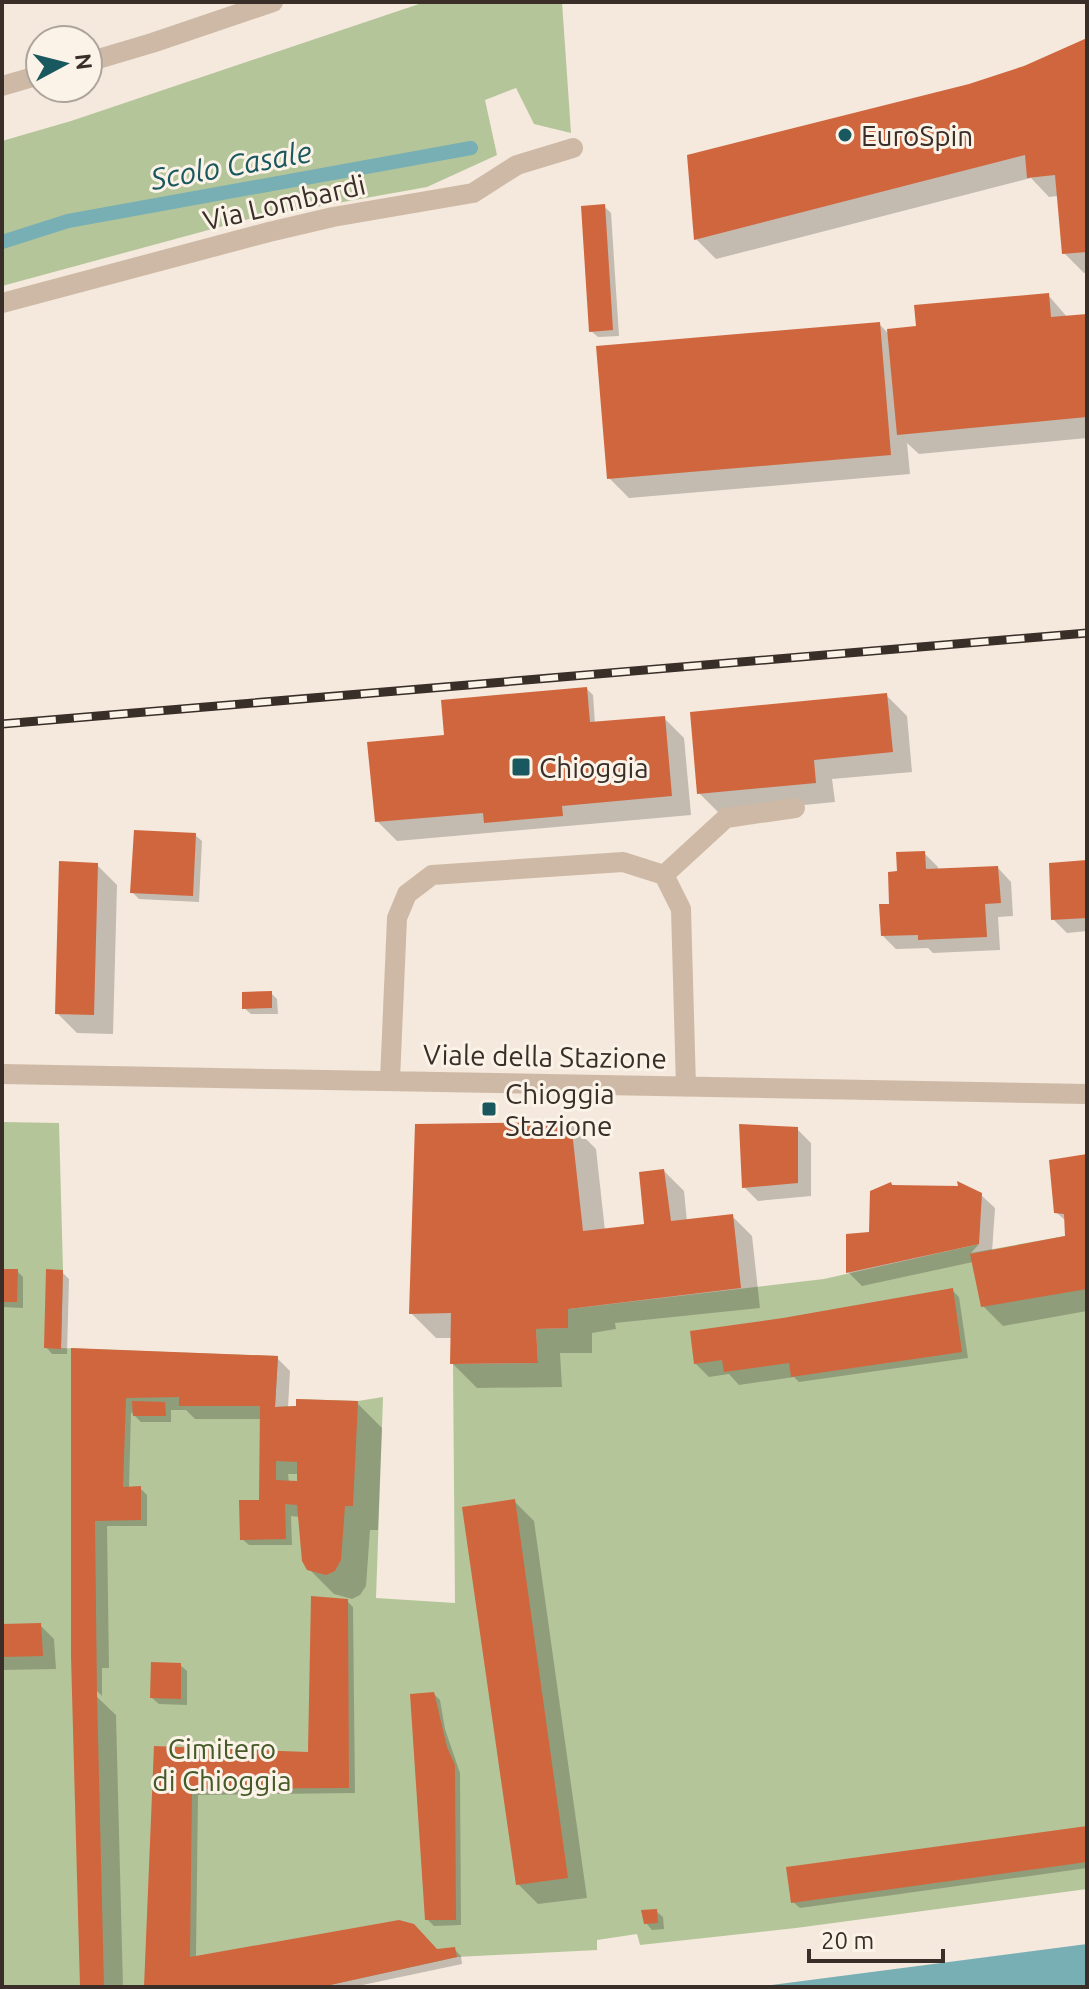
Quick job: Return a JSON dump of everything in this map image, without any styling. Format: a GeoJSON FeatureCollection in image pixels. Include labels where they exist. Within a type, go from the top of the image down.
{"type":"FeatureCollection","features":[{"type":"Feature","properties":{"kind":"street"},"geometry":{"type":"LineString","coordinates":[[104,57],[273,2]]}},
{"type":"Feature","properties":{"kind":"street"},"geometry":{"type":"LineString","coordinates":[[2,86],[24,80]]}},
{"type":"Feature","properties":{"kind":"street","name":"Via Lombardi"},"geometry":{"type":"LineString","coordinates":[[2,303],[333,217],[473,193],[517,165],[573,148]]}},
{"type":"Feature","properties":{"kind":"street"},"geometry":{"type":"LineString","coordinates":[[664,875],[726,818],[795,808]]}},
{"type":"Feature","properties":{"kind":"street"},"geometry":{"type":"LineString","coordinates":[[390,1080],[397,918],[407,894],[432,875],[623,862],[664,875],[681,909],[686,1087]]}},
{"type":"Feature","properties":{"kind":"street","name":"Viale della Stazione"},"geometry":{"type":"LineString","coordinates":[[2,1074],[1087,1094]]}},
{"type":"Feature","properties":{"kind":"green space"},"geometry":{"type":"Polygon","coordinates":[[[425,2],[562,2],[571,133],[534,124],[516,88],[485,100],[497,155],[427,187],[249,219],[2,286],[2,141],[71,121],[425,2]]]}},
{"type":"Feature","properties":{"kind":"green space","name":"Cimitero di Chioggia"},"geometry":{"type":"Polygon","coordinates":[[[2,1122],[59,1123],[63,1270],[61,1348],[278,1356],[275,1407],[296,1406],[296,1399],[358,1401],[383,1397],[376,1598],[455,1603],[453,1364],[538,1363],[536,1329],[568,1328],[568,1309],[824,1279],[979,1244],[971,1253],[1087,1232],[1087,1889],[796,1928],[640,1945],[637,1934],[597,1940],[597,1950],[457,1957],[321,1987],[2,1987],[2,1122]]]}},
{"type":"Feature","properties":{"kind":"water"},"geometry":{"type":"Polygon","coordinates":[[[1087,1944],[1087,1987],[757,1987],[1087,1944]]]}},
{"type":"Feature","properties":{"kind":"building"},"geometry":{"type":"Polygon","coordinates":[[[1087,38],[1087,252],[1062,254],[1055,175],[1027,178],[1025,155],[694,240],[687,155],[969,84],[1024,66],[1087,38]]]}},
{"type":"Feature","properties":{"kind":"building"},"geometry":{"type":"Polygon","coordinates":[[[605,204],[613,330],[589,332],[581,206],[605,204]]]}},
{"type":"Feature","properties":{"kind":"building"},"geometry":{"type":"Polygon","coordinates":[[[1049,293],[1051,317],[1087,314],[1087,417],[897,435],[887,329],[916,326],[914,305],[1049,293]]]}},
{"type":"Feature","properties":{"kind":"building"},"geometry":{"type":"Polygon","coordinates":[[[880,322],[891,455],[607,479],[596,346],[880,322]]]}},
{"type":"Feature","properties":{"kind":"building"},"geometry":{"type":"Polygon","coordinates":[[[587,687],[590,722],[665,716],[672,796],[562,806],[563,816],[484,823],[483,813],[375,822],[367,742],[444,735],[441,700],[587,687]]]}},
{"type":"Feature","properties":{"kind":"building"},"geometry":{"type":"Polygon","coordinates":[[[887,693],[893,752],[814,760],[816,783],[697,794],[690,712],[887,693]]]}},
{"type":"Feature","properties":{"kind":"building"},"geometry":{"type":"Polygon","coordinates":[[[134,830],[196,833],[193,896],[130,893],[134,830]]]}},
{"type":"Feature","properties":{"kind":"building"},"geometry":{"type":"Polygon","coordinates":[[[925,851],[926,869],[998,866],[1001,903],[985,904],[987,937],[918,940],[918,935],[881,936],[879,904],[889,904],[888,872],[897,871],[896,852],[925,851]]]}},
{"type":"Feature","properties":{"kind":"building"},"geometry":{"type":"Polygon","coordinates":[[[1087,860],[1087,918],[1051,920],[1049,863],[1087,860]]]}},
{"type":"Feature","properties":{"kind":"building"},"geometry":{"type":"Polygon","coordinates":[[[59,861],[98,863],[94,1015],[55,1014],[59,861]]]}},
{"type":"Feature","properties":{"kind":"building"},"geometry":{"type":"Polygon","coordinates":[[[272,991],[272,1008],[242,1009],[242,992],[272,991]]]}},
{"type":"Feature","properties":{"kind":"building"},"geometry":{"type":"Polygon","coordinates":[[[571,1122],[583,1231],[644,1224],[639,1172],[664,1169],[671,1221],[733,1214],[741,1288],[568,1309],[568,1328],[536,1329],[538,1363],[450,1364],[451,1313],[409,1314],[415,1124],[571,1122]]]}},
{"type":"Feature","properties":{"kind":"building"},"geometry":{"type":"Polygon","coordinates":[[[739,1124],[798,1127],[798,1183],[742,1188],[739,1124]]]}},
{"type":"Feature","properties":{"kind":"building"},"geometry":{"type":"Polygon","coordinates":[[[1087,1154],[1087,1289],[981,1307],[970,1254],[1065,1236],[1064,1214],[1054,1213],[1049,1160],[1087,1154]]]}},
{"type":"Feature","properties":{"kind":"building"},"geometry":{"type":"Polygon","coordinates":[[[957,1181],[982,1193],[979,1244],[846,1273],[846,1234],[869,1232],[870,1191],[891,1182],[892,1185],[958,1186],[957,1181]]]}},
{"type":"Feature","properties":{"kind":"building"},"geometry":{"type":"Polygon","coordinates":[[[2,1269],[18,1269],[17,1302],[2,1302],[2,1269]]]}},
{"type":"Feature","properties":{"kind":"building"},"geometry":{"type":"Polygon","coordinates":[[[46,1269],[63,1270],[61,1349],[44,1348],[46,1269]]]}},
{"type":"Feature","properties":{"kind":"building"},"geometry":{"type":"Polygon","coordinates":[[[953,1288],[962,1352],[791,1377],[789,1363],[724,1372],[722,1360],[694,1364],[690,1331],[953,1288]]]}},
{"type":"Feature","properties":{"kind":"building"},"geometry":{"type":"Polygon","coordinates":[[[71,1348],[278,1356],[275,1407],[296,1406],[296,1399],[358,1401],[353,1506],[345,1506],[341,1560],[335,1571],[326,1575],[307,1570],[302,1561],[297,1505],[285,1504],[286,1539],[240,1540],[239,1500],[259,1500],[260,1406],[179,1406],[179,1397],[126,1398],[123,1487],[141,1486],[141,1520],[95,1521],[104,1987],[80,1987],[71,1656],[71,1348]],[[276,1461],[276,1480],[297,1481],[297,1462],[276,1461]]]}},
{"type":"Feature","properties":{"kind":"building"},"geometry":{"type":"Polygon","coordinates":[[[132,1401],[165,1402],[166,1416],[133,1416],[132,1401]]]}},
{"type":"Feature","properties":{"kind":"building"},"geometry":{"type":"Polygon","coordinates":[[[515,1499],[568,1878],[516,1885],[462,1507],[515,1499]]]}},
{"type":"Feature","properties":{"kind":"building"},"geometry":{"type":"Polygon","coordinates":[[[311,1596],[348,1599],[349,1788],[192,1789],[190,1957],[399,1920],[414,1924],[437,1949],[455,1947],[457,1957],[321,1987],[144,1987],[154,1746],[308,1752],[311,1596]]]}},
{"type":"Feature","properties":{"kind":"building"},"geometry":{"type":"Polygon","coordinates":[[[41,1623],[43,1656],[2,1657],[2,1624],[41,1623]]]}},
{"type":"Feature","properties":{"kind":"building"},"geometry":{"type":"Polygon","coordinates":[[[151,1662],[181,1663],[181,1699],[150,1698],[151,1662]]]}},
{"type":"Feature","properties":{"kind":"building"},"geometry":{"type":"Polygon","coordinates":[[[434,1692],[447,1747],[455,1765],[456,1920],[425,1920],[410,1694],[434,1692]]]}},
{"type":"Feature","properties":{"kind":"building"},"geometry":{"type":"Polygon","coordinates":[[[1087,1826],[1087,1862],[791,1903],[786,1867],[1087,1826]]]}},
{"type":"Feature","properties":{"kind":"building"},"geometry":{"type":"Polygon","coordinates":[[[657,1909],[658,1923],[644,1924],[641,1910],[657,1909]]]}},
{"type":"Feature","properties":{"kind":"waterway","name":"Scolo Casale"},"geometry":{"type":"LineString","coordinates":[[2,242],[68,221],[471,148]]}},
{"type":"Feature","properties":{"kind":"railway"},"geometry":{"type":"LineString","coordinates":[[2,724],[1087,633]]}},
{"type":"Feature","properties":{"kind":"place","name":"EuroSpin"},"geometry":{"type":"Point","coordinates":[845,135]}},
{"type":"Feature","properties":{"kind":"place","name":"Chioggia"},"geometry":{"type":"Point","coordinates":[521,767]}},
{"type":"Feature","properties":{"kind":"place","name":"Chioggia Stazione"},"geometry":{"type":"Point","coordinates":[489,1109]}}]}
